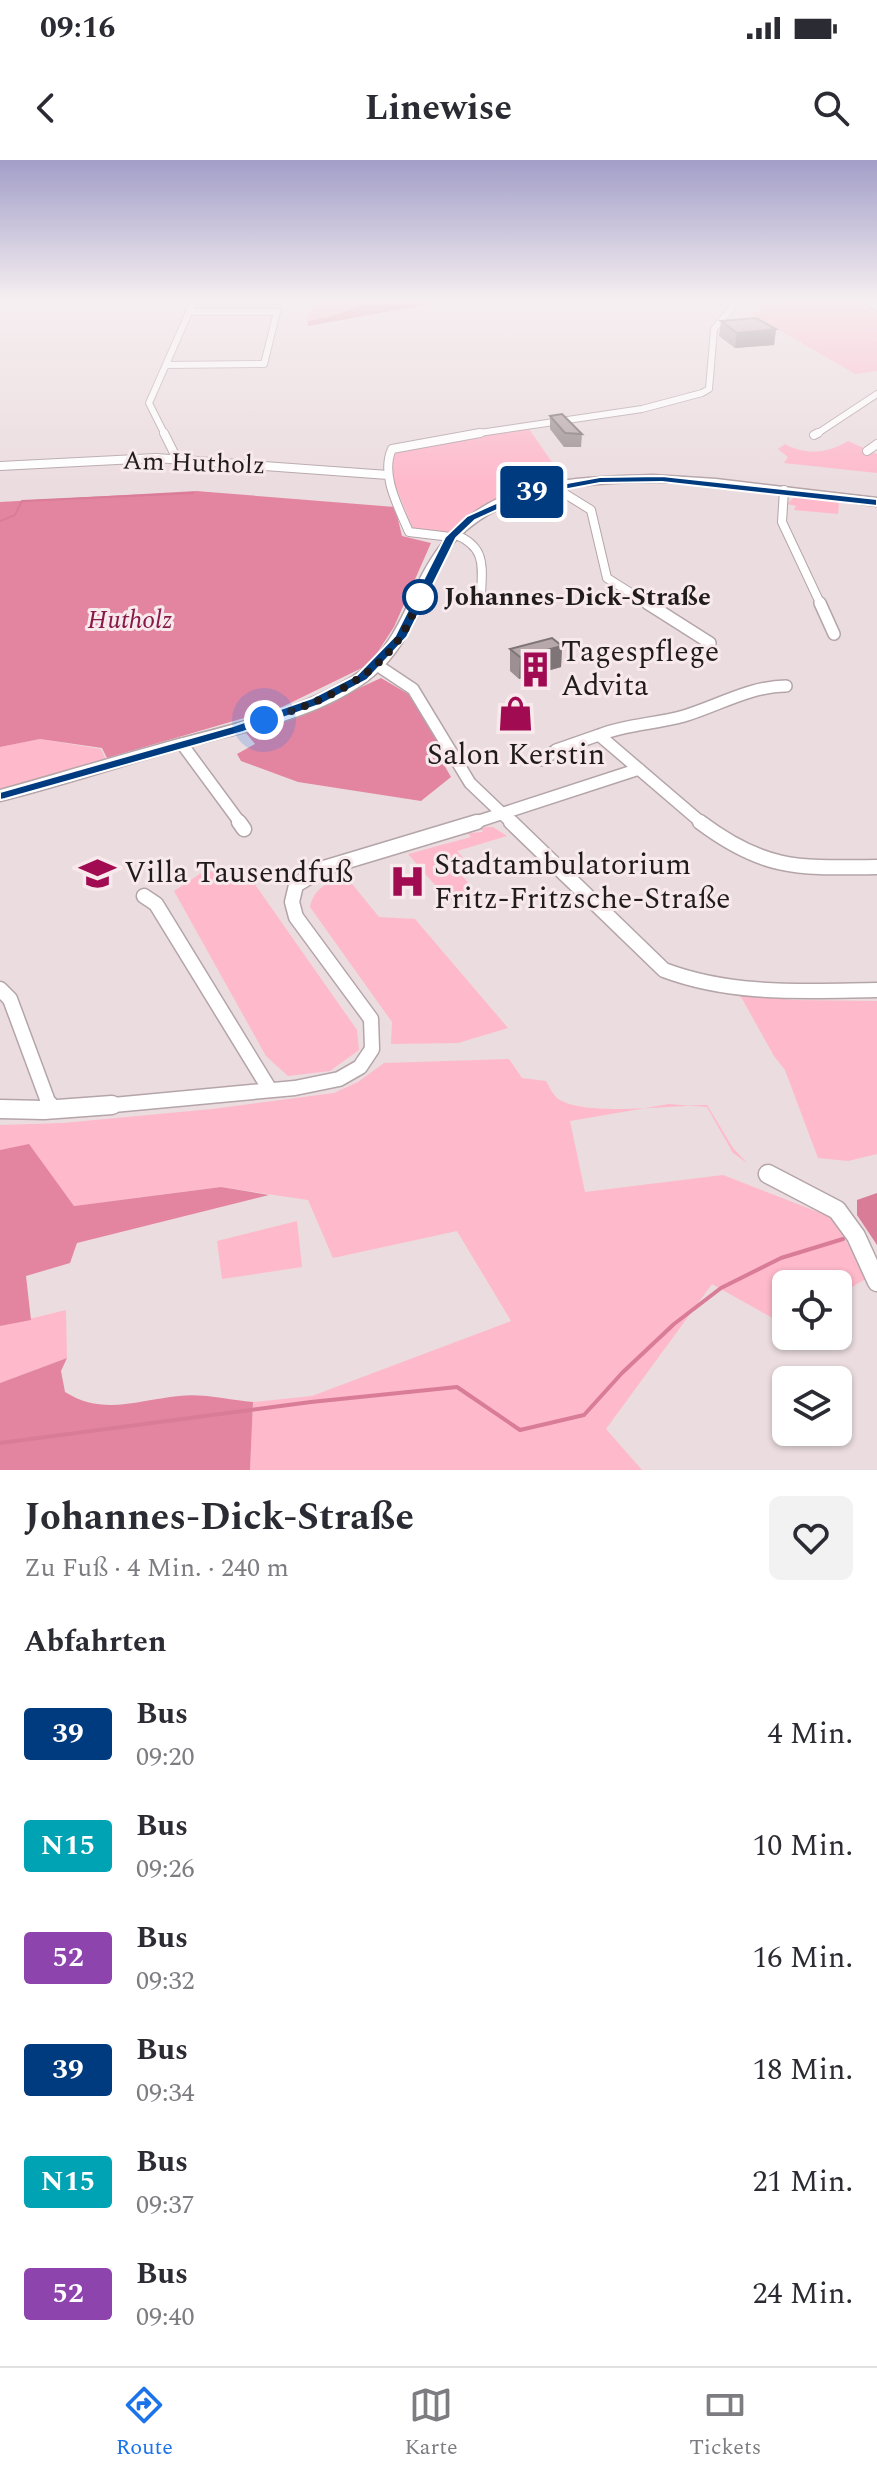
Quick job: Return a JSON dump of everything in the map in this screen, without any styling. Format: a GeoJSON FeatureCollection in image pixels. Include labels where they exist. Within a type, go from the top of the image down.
{"type":"FeatureCollection","features":[{"type":"Feature","properties":{"kind":"main road"},"geometry":{"type":"LineString","coordinates":[[0,796],[291,711],[341,689],[377,665],[400,637],[452,536],[471,518],[497,504],[554,487],[600,480],[662,479],[877,502]]}},
{"type":"Feature","properties":{"kind":"street"},"geometry":{"type":"LineString","coordinates":[[168,362],[149,403],[177,459]]}},
{"type":"Feature","properties":{"kind":"street"},"geometry":{"type":"LineString","coordinates":[[167,365],[264,362]]}},
{"type":"Feature","properties":{"kind":"street"},"geometry":{"type":"LineString","coordinates":[[496,602],[481,596],[481,559],[477,545],[469,538],[409,532],[388,475],[388,452],[405,445],[642,409],[702,393],[709,389],[711,362]]}},
{"type":"Feature","properties":{"kind":"street"},"geometry":{"type":"LineString","coordinates":[[814,435],[877,394]]}},
{"type":"Feature","properties":{"kind":"street"},"geometry":{"type":"LineString","coordinates":[[867,451],[877,444]]}},
{"type":"Feature","properties":{"kind":"street","name":"Am Hutholz"},"geometry":{"type":"LineString","coordinates":[[0,466],[177,459],[388,475]]}},
{"type":"Feature","properties":{"kind":"street"},"geometry":{"type":"LineString","coordinates":[[554,487],[585,503],[591,510],[607,578],[710,643]]}},
{"type":"Feature","properties":{"kind":"street"},"geometry":{"type":"LineString","coordinates":[[784,490],[782,522],[834,634]]}},
{"type":"Feature","properties":{"kind":"street"},"geometry":{"type":"LineString","coordinates":[[377,665],[413,689],[447,742],[460,770],[501,815],[652,962],[682,979],[728,988],[877,990]]}},
{"type":"Feature","properties":{"kind":"street"},"geometry":{"type":"LineString","coordinates":[[543,760],[556,750],[620,727],[653,724],[771,686],[786,686]]}},
{"type":"Feature","properties":{"kind":"street"},"geometry":{"type":"LineString","coordinates":[[599,735],[724,840],[752,855],[804,867],[877,867]]}},
{"type":"Feature","properties":{"kind":"street"},"geometry":{"type":"LineString","coordinates":[[182,744],[244,829]]}},
{"type":"Feature","properties":{"kind":"street"},"geometry":{"type":"LineString","coordinates":[[0,1109],[51,1109],[270,1090],[325,1083],[354,1072],[371,1055],[375,1035],[371,1019],[296,917],[292,902],[296,885],[324,868],[501,815],[639,769]]}},
{"type":"Feature","properties":{"kind":"street"},"geometry":{"type":"LineString","coordinates":[[144,896],[156,904],[270,1090]]}},
{"type":"Feature","properties":{"kind":"street"},"geometry":{"type":"LineString","coordinates":[[0,989],[10,999],[51,1109]]}},
{"type":"Feature","properties":{"kind":"street"},"geometry":{"type":"LineString","coordinates":[[768,1174],[837,1210],[856,1236],[877,1282]]}},
{"type":"Feature","properties":{"kind":"shaded area"},"geometry":{"type":"Polygon","coordinates":[[[835,362],[877,362],[877,371],[855,374],[835,362]]]}},
{"type":"Feature","properties":{"kind":"shaded area"},"geometry":{"type":"Polygon","coordinates":[[[527,426],[567,484],[489,507],[447,534],[414,531],[391,475],[392,454],[398,448],[527,426]]]}},
{"type":"Feature","properties":{"kind":"shaded area"},"geometry":{"type":"Polygon","coordinates":[[[848,441],[877,454],[877,473],[784,463],[788,457],[778,449],[785,444],[799,450],[823,451],[848,441]]]}},
{"type":"Feature","properties":{"kind":"shaded area"},"geometry":{"type":"Polygon","coordinates":[[[794,497],[839,503],[838,514],[794,510],[796,506],[787,504],[794,497]]]}},
{"type":"Feature","properties":{"kind":"shaded area"},"geometry":{"type":"Polygon","coordinates":[[[40,739],[101,749],[107,762],[0,791],[0,747],[40,739]]]}},
{"type":"Feature","properties":{"kind":"shaded area"},"geometry":{"type":"Polygon","coordinates":[[[493,827],[507,836],[457,851],[464,859],[452,864],[469,884],[464,896],[449,901],[408,854],[471,837],[468,833],[483,832],[481,829],[493,827]]]}},
{"type":"Feature","properties":{"kind":"shaded area"},"geometry":{"type":"Polygon","coordinates":[[[206,870],[254,883],[357,1030],[359,1050],[330,1071],[288,1076],[266,1056],[174,891],[206,870]]]}},
{"type":"Feature","properties":{"kind":"shaded area"},"geometry":{"type":"Polygon","coordinates":[[[344,874],[379,917],[415,919],[508,1028],[458,1043],[391,1044],[392,1022],[310,907],[318,891],[344,874]]]}},
{"type":"Feature","properties":{"kind":"shaded area"},"geometry":{"type":"Polygon","coordinates":[[[740,995],[794,1000],[877,1001],[877,1154],[848,1161],[818,1158],[785,1070],[740,995]]]}},
{"type":"Feature","properties":{"kind":"shaded area"},"geometry":{"type":"Polygon","coordinates":[[[509,1059],[522,1078],[546,1081],[556,1097],[568,1103],[605,1109],[644,1108],[570,1121],[585,1192],[723,1175],[831,1217],[869,1277],[852,1287],[852,1270],[772,1270],[772,1318],[712,1284],[606,1429],[642,1470],[250,1470],[253,1402],[312,1396],[511,1321],[457,1231],[333,1258],[308,1200],[221,1187],[74,1206],[29,1145],[0,1150],[0,1125],[63,1123],[212,1109],[334,1093],[358,1082],[384,1063],[509,1059]]]}},
{"type":"Feature","properties":{"kind":"shaded area"},"geometry":{"type":"Polygon","coordinates":[[[669,1104],[690,1106],[651,1108],[644,1108],[669,1104]]]}},
{"type":"Feature","properties":{"kind":"shaded area"},"geometry":{"type":"Polygon","coordinates":[[[707,1105],[733,1148],[747,1163],[733,1153],[707,1107],[690,1106],[707,1105]]]}},
{"type":"Feature","properties":{"kind":"shaded area"},"geometry":{"type":"Polygon","coordinates":[[[877,1193],[877,1245],[857,1215],[857,1200],[877,1193]]]}},
{"type":"Feature","properties":{"kind":"shaded area"},"geometry":{"type":"Polygon","coordinates":[[[297,1221],[302,1267],[222,1279],[217,1241],[297,1221]]]}},
{"type":"Feature","properties":{"kind":"shaded area"},"geometry":{"type":"Polygon","coordinates":[[[66,1310],[67,1358],[0,1383],[0,1326],[66,1310]]]}},
{"type":"Feature","properties":{"kind":"green space","name":"Hutholz"},"geometry":{"type":"Polygon","coordinates":[[[196,491],[395,507],[402,536],[431,543],[394,627],[370,664],[282,707],[107,758],[102,748],[40,739],[0,747],[0,502],[196,491]]]}},
{"type":"Feature","properties":{"kind":"green space"},"geometry":{"type":"Polygon","coordinates":[[[381,678],[410,695],[444,748],[435,749],[451,777],[421,801],[298,782],[241,761],[237,754],[255,744],[246,733],[381,678]]]}},
{"type":"Feature","properties":{"kind":"green space"},"geometry":{"type":"Polygon","coordinates":[[[29,1144],[74,1206],[221,1187],[269,1195],[77,1243],[70,1263],[26,1276],[31,1320],[0,1326],[0,1150],[29,1144]]]}},
{"type":"Feature","properties":{"kind":"green space"},"geometry":{"type":"Polygon","coordinates":[[[67,1358],[61,1371],[65,1392],[93,1403],[121,1404],[188,1395],[253,1402],[250,1470],[0,1470],[0,1383],[67,1358]]]}},
{"type":"Feature","properties":{"kind":"building"},"geometry":{"type":"Polygon","coordinates":[[[562,414],[582,434],[565,433],[550,416],[562,414]]]}},
{"type":"Feature","properties":{"kind":"building"},"geometry":{"type":"Polygon","coordinates":[[[552,638],[562,646],[520,657],[510,649],[552,638]]]}},
{"type":"Feature","properties":{"kind":"waterway"},"geometry":{"type":"LineString","coordinates":[[0,521],[15,515],[22,501],[193,493]]}},
{"type":"Feature","properties":{"kind":"waterway"},"geometry":{"type":"LineString","coordinates":[[0,1443],[311,1402],[457,1387],[520,1430],[584,1415],[622,1373],[674,1324],[721,1288],[781,1258],[843,1239]]}},
{"type":"Feature","properties":{"kind":"bus line","name":"39"},"geometry":{"type":"LineString","coordinates":[[0,796],[238,729],[317,701],[362,677],[377,665],[400,637],[451,537],[471,518],[523,494],[600,480],[662,479],[877,502]]}},
{"type":"Feature","properties":{"kind":"place","name":"Johannes-Dick-Straße"},"geometry":{"type":"Point","coordinates":[420,597]}},
{"type":"Feature","properties":{"kind":"place","name":"Tagespflege Advita"},"geometry":{"type":"Point","coordinates":[535,669]}},
{"type":"Feature","properties":{"kind":"place","name":"Salon Kerstin"},"geometry":{"type":"Point","coordinates":[516,714]}},
{"type":"Feature","properties":{"kind":"place","name":"Villa Tausendfuß"},"geometry":{"type":"Point","coordinates":[98,873]}},
{"type":"Feature","properties":{"kind":"place","name":"Stadtambulatorium Fritz-Fritzsche-Straße"},"geometry":{"type":"Point","coordinates":[408,882]}},
{"type":"Feature","properties":{"kind":"route"},"geometry":{"type":"LineString","coordinates":[[264,720],[317,701],[362,677],[377,665],[400,637],[424,589],[420,597]]}}]}
